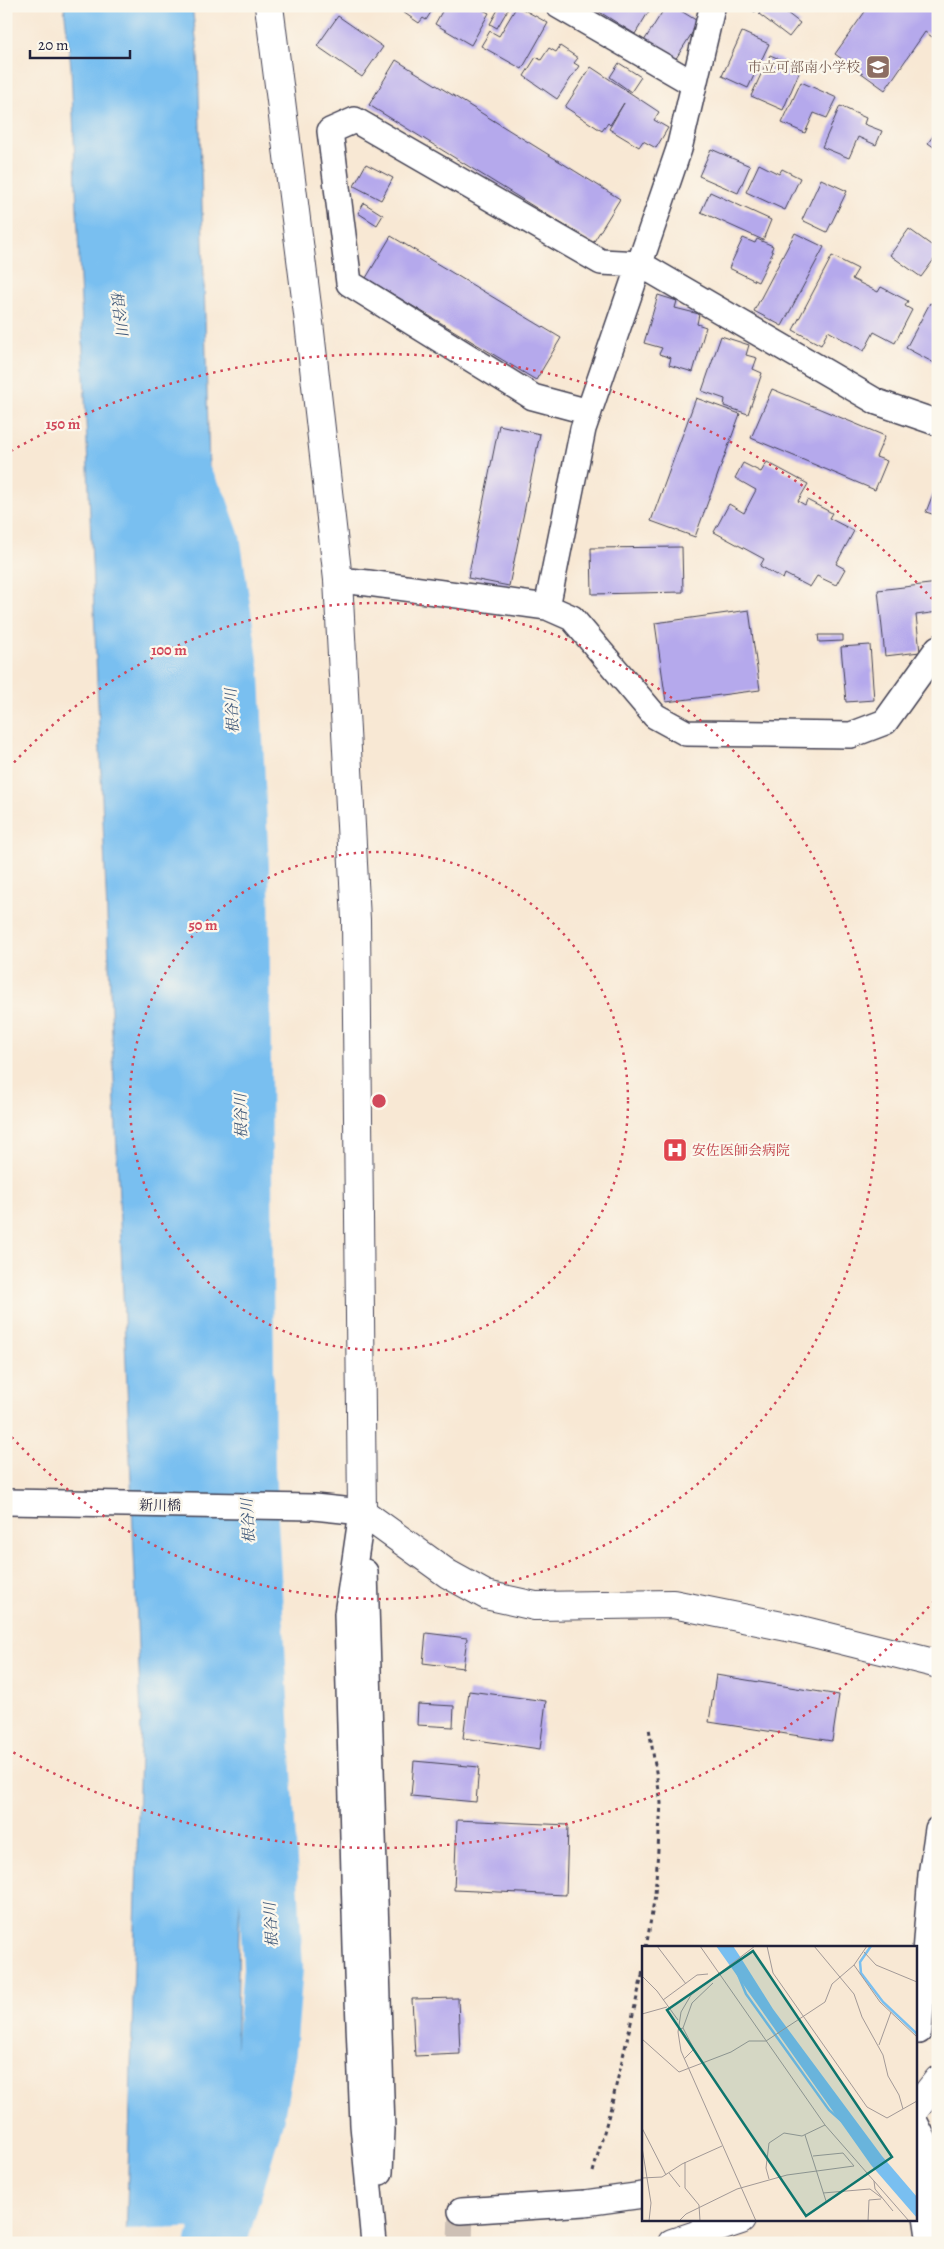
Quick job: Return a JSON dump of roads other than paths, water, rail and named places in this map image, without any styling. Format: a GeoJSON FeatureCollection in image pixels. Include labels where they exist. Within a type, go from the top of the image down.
{"type":"FeatureCollection","features":[{"type":"Feature","properties":{"kind":"street"},"geometry":{"type":"LineString","coordinates":[[269,6],[308,314],[338,580],[356,920],[362,1512],[347,1614],[362,2105],[375,2243]]}},
{"type":"Feature","properties":{"kind":"street"},"geometry":{"type":"LineString","coordinates":[[559,6],[694,84]]}},
{"type":"Feature","properties":{"kind":"street"},"geometry":{"type":"LineString","coordinates":[[547,607],[582,429],[679,149],[712,8]]}},
{"type":"Feature","properties":{"kind":"street"},"geometry":{"type":"LineString","coordinates":[[589,412],[533,397],[349,283],[330,131],[355,120],[601,262],[640,264],[877,402],[938,423]]}},
{"type":"Feature","properties":{"kind":"street"},"geometry":{"type":"LineString","coordinates":[[338,580],[368,582],[547,607],[572,618],[655,716],[686,733],[851,735],[885,722],[938,648]]}},
{"type":"Feature","properties":{"kind":"street","name":"新川橋"},"geometry":{"type":"LineString","coordinates":[[6,1502],[314,1507],[362,1512]]}},
{"type":"Feature","properties":{"kind":"street"},"geometry":{"type":"LineString","coordinates":[[362,1512],[448,1574],[486,1595],[534,1606],[673,1604],[797,1629],[938,1664]]}},
{"type":"Feature","properties":{"kind":"street"},"geometry":{"type":"LineString","coordinates":[[924,2034],[932,1875],[938,1829]]}},
{"type":"Feature","properties":{"kind":"street"},"geometry":{"type":"LineString","coordinates":[[916,2108],[938,2080]]}},
{"type":"Feature","properties":{"kind":"street"},"geometry":{"type":"LineString","coordinates":[[916,2124],[926,2144],[926,2216],[930,2243]]}},
{"type":"Feature","properties":{"kind":"street"},"geometry":{"type":"LineString","coordinates":[[461,2212],[585,2202],[642,2195]]}},
{"type":"Feature","properties":{"kind":"street"},"geometry":{"type":"LineString","coordinates":[[672,2243],[735,2222]]}},
{"type":"Feature","properties":{"kind":"water"},"geometry":{"type":"Polygon","coordinates":[[[64,6],[192,6],[198,54],[243,1748],[235,2111],[239,2243],[126,2243],[141,1717],[71,67],[64,6]]]}},
{"type":"Feature","properties":{"kind":"waterway","name":"根谷川"},"geometry":{"type":"LineString","coordinates":[[176,469],[198,507],[211,544],[230,675],[239,869],[245,1468],[273,1968],[266,2050],[254,2115],[216,2243]]}},
{"type":"Feature","properties":{"kind":"tunnel"},"geometry":{"type":"LineString","coordinates":[[460,2243],[461,2211]]}},
{"type":"Feature","properties":{"kind":"place","name":"市立可部南小学校"},"geometry":{"type":"Point","coordinates":[878,67]}},
{"type":"Feature","properties":{"kind":"place","name":"安佐医師会病院"},"geometry":{"type":"Point","coordinates":[675,1150]}}]}
